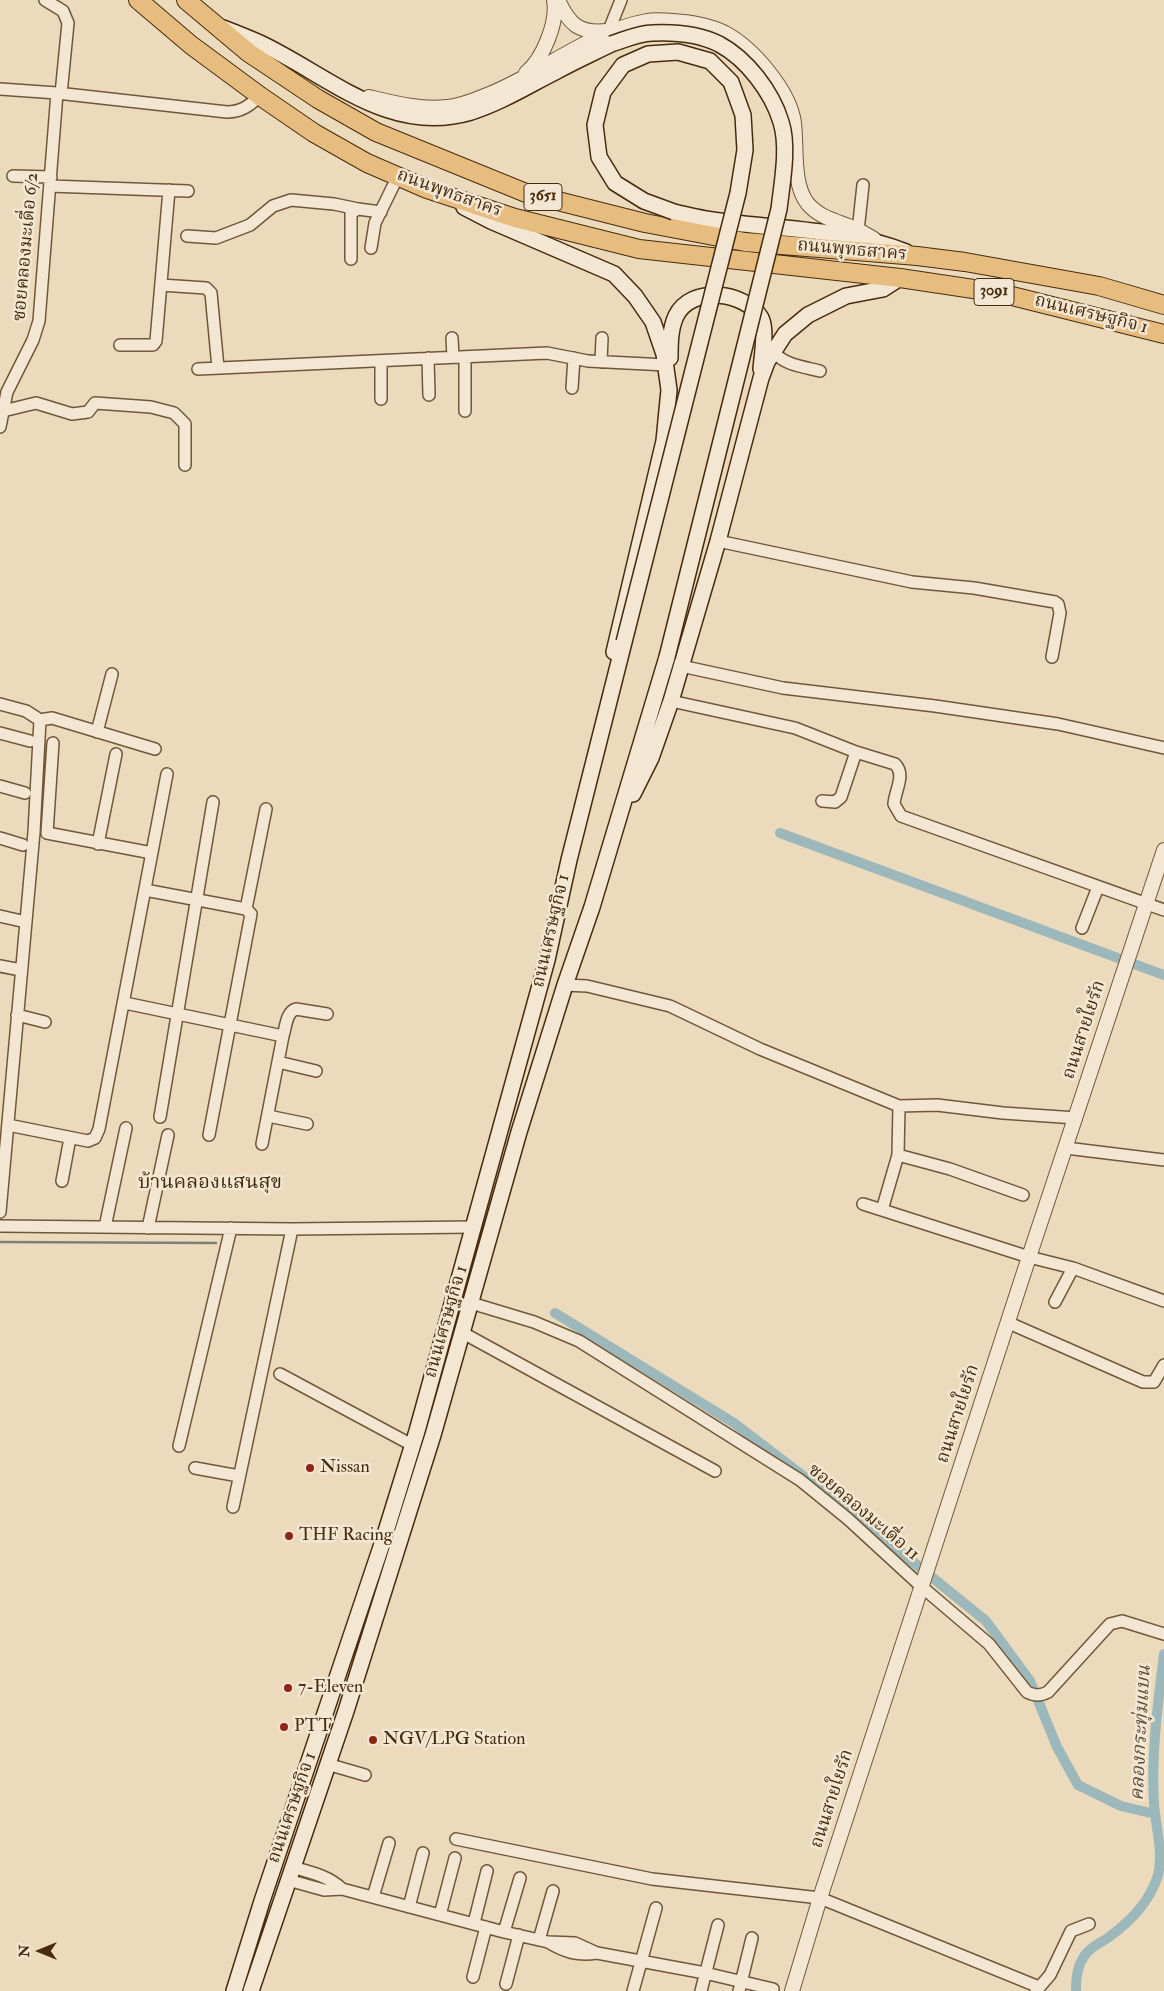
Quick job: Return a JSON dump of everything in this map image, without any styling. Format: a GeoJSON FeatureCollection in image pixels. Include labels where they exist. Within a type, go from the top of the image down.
{"type":"FeatureCollection","features":[{"type":"Feature","properties":{"kind":"main road","name":"ถนนพุทธสาคร"},"geometry":{"type":"LineString","coordinates":[[138,0],[191,46],[314,133],[367,163],[427,189],[515,218],[639,249],[900,278]]}},
{"type":"Feature","properties":{"kind":"main road","name":"ถนนพุทธสาคร"},"geometry":{"type":"LineString","coordinates":[[186,0],[248,53],[318,99],[376,132],[526,192],[646,223],[745,242],[917,256]]}},
{"type":"Feature","properties":{"kind":"main road","name":"ถนนเศรษฐกิจ 1"},"geometry":{"type":"LineString","coordinates":[[210,22],[262,44],[359,99],[384,108],[423,117],[449,117],[505,99],[612,35],[688,34],[718,44],[747,65],[769,92],[782,123],[785,164],[779,209],[667,657],[623,808],[519,1132],[433,1436],[328,1764],[251,1991]]}},
{"type":"Feature","properties":{"kind":"main road","name":"ถนนเศรษฐกิจ 1"},"geometry":{"type":"LineString","coordinates":[[234,1991],[262,1901],[383,1541],[474,1227],[547,960],[568,860],[588,786],[624,642],[738,193],[746,150],[743,115],[731,82],[710,61],[678,52],[648,54],[623,65],[603,92],[595,125],[598,157],[615,183],[644,201],[674,212],[712,220],[828,233],[879,242]]}},
{"type":"Feature","properties":{"kind":"main road"},"geometry":{"type":"LineString","coordinates":[[427,189],[490,220],[614,274],[635,296],[653,322],[664,354],[669,390]]}},
{"type":"Feature","properties":{"kind":"main road","name":"3091"},"geometry":{"type":"LineString","coordinates":[[879,242],[917,256]]}},
{"type":"Feature","properties":{"kind":"main road","name":"ถนนเศรษฐกิจ 1"},"geometry":{"type":"LineString","coordinates":[[917,256],[1008,269],[1090,285],[1164,305]]}},
{"type":"Feature","properties":{"kind":"main road","name":"ถนนเศรษฐกิจ 1"},"geometry":{"type":"LineString","coordinates":[[900,278],[1000,292],[1164,334]]}},
{"type":"Feature","properties":{"kind":"main road"},"geometry":{"type":"LineString","coordinates":[[623,808],[644,774],[671,701],[718,542],[761,378],[774,352],[785,334],[808,315],[846,296],[883,288],[900,278]]}},
{"type":"Feature","properties":{"kind":"main road"},"geometry":{"type":"LineString","coordinates":[[588,786],[591,745],[664,441],[669,390],[670,336],[676,316],[687,301],[699,296],[720,295],[744,302],[761,319],[764,333],[763,350],[755,400]]}},
{"type":"Feature","properties":{"kind":"main road"},"geometry":{"type":"LineString","coordinates":[[414,1438],[433,1436]]}},
{"type":"Feature","properties":{"kind":"street","name":"ซอยคลองมะเดื่อ 6/2"},"geometry":{"type":"LineString","coordinates":[[0,427],[11,383],[37,332],[50,182],[68,22],[63,11],[45,0]]}},
{"type":"Feature","properties":{"kind":"street"},"geometry":{"type":"LineString","coordinates":[[516,82],[529,71],[541,54],[554,24],[554,0]]}},
{"type":"Feature","properties":{"kind":"street"},"geometry":{"type":"LineString","coordinates":[[558,0],[567,19],[576,26],[588,31],[612,35],[648,20],[691,22],[724,33],[756,56],[780,86],[794,120],[798,181],[801,193],[808,203],[824,217],[879,242]]}},
{"type":"Feature","properties":{"kind":"street"},"geometry":{"type":"LineString","coordinates":[[612,35],[621,0]]}},
{"type":"Feature","properties":{"kind":"street"},"geometry":{"type":"LineString","coordinates":[[339,89],[392,103],[424,107],[448,107],[469,102],[500,90],[608,32],[612,35]]}},
{"type":"Feature","properties":{"kind":"street"},"geometry":{"type":"LineString","coordinates":[[0,89],[227,112],[236,112],[247,108],[260,96]]}},
{"type":"Feature","properties":{"kind":"street"},"geometry":{"type":"LineString","coordinates":[[13,176],[50,182],[188,191]]}},
{"type":"Feature","properties":{"kind":"street"},"geometry":{"type":"LineString","coordinates":[[371,248],[375,223],[398,176]]}},
{"type":"Feature","properties":{"kind":"street"},"geometry":{"type":"LineString","coordinates":[[858,231],[863,185]]}},
{"type":"Feature","properties":{"kind":"street"},"geometry":{"type":"LineString","coordinates":[[120,345],[152,345],[156,341],[169,190]]}},
{"type":"Feature","properties":{"kind":"street"},"geometry":{"type":"LineString","coordinates":[[187,236],[216,238],[250,224],[273,206],[291,200],[334,204],[381,212]]}},
{"type":"Feature","properties":{"kind":"street"},"geometry":{"type":"LineString","coordinates":[[351,260],[351,213],[358,209]]}},
{"type":"Feature","properties":{"kind":"street"},"geometry":{"type":"LineString","coordinates":[[162,285],[206,288],[211,292],[218,368]]}},
{"type":"Feature","properties":{"kind":"street"},"geometry":{"type":"LineString","coordinates":[[452,338],[459,357],[465,411]]}},
{"type":"Feature","properties":{"kind":"street"},"geometry":{"type":"LineString","coordinates":[[601,362],[602,338]]}},
{"type":"Feature","properties":{"kind":"street"},"geometry":{"type":"LineString","coordinates":[[774,352],[780,359],[786,362],[820,371]]}},
{"type":"Feature","properties":{"kind":"street"},"geometry":{"type":"LineString","coordinates":[[198,369],[547,353],[601,362],[666,365]]}},
{"type":"Feature","properties":{"kind":"street"},"geometry":{"type":"LineString","coordinates":[[428,358],[429,395]]}},
{"type":"Feature","properties":{"kind":"street"},"geometry":{"type":"LineString","coordinates":[[572,388],[574,358]]}},
{"type":"Feature","properties":{"kind":"street"},"geometry":{"type":"LineString","coordinates":[[381,360],[381,399]]}},
{"type":"Feature","properties":{"kind":"street"},"geometry":{"type":"LineString","coordinates":[[3,411],[36,403],[72,414],[88,412],[95,403],[151,407],[174,413],[185,424],[185,465]]}},
{"type":"Feature","properties":{"kind":"street"},"geometry":{"type":"LineString","coordinates":[[718,542],[912,582],[974,588],[1055,602],[1058,604],[1060,613],[1052,657]]}},
{"type":"Feature","properties":{"kind":"street"},"geometry":{"type":"LineString","coordinates":[[681,666],[782,688],[935,706],[1058,724],[1164,748]]}},
{"type":"Feature","properties":{"kind":"street"},"geometry":{"type":"LineString","coordinates":[[96,732],[112,674]]}},
{"type":"Feature","properties":{"kind":"street"},"geometry":{"type":"LineString","coordinates":[[671,701],[795,728],[856,752],[895,764],[898,767],[900,778],[894,804],[901,816],[1164,910]]}},
{"type":"Feature","properties":{"kind":"street"},"geometry":{"type":"LineString","coordinates":[[0,704],[26,711],[40,720],[52,718],[155,749]]}},
{"type":"Feature","properties":{"kind":"street"},"geometry":{"type":"LineString","coordinates":[[0,1212],[26,922],[40,720]]}},
{"type":"Feature","properties":{"kind":"street"},"geometry":{"type":"LineString","coordinates":[[0,733],[30,741]]}},
{"type":"Feature","properties":{"kind":"street"},"geometry":{"type":"LineString","coordinates":[[53,743],[47,833],[152,853]]}},
{"type":"Feature","properties":{"kind":"street"},"geometry":{"type":"LineString","coordinates":[[822,800],[835,802],[841,797],[856,752]]}},
{"type":"Feature","properties":{"kind":"street"},"geometry":{"type":"LineString","coordinates":[[98,844],[116,754]]}},
{"type":"Feature","properties":{"kind":"street"},"geometry":{"type":"LineString","coordinates":[[8,1125],[88,1141],[95,1138],[99,1129],[124,1003],[167,774]]}},
{"type":"Feature","properties":{"kind":"street"},"geometry":{"type":"LineString","coordinates":[[0,786],[25,793]]}},
{"type":"Feature","properties":{"kind":"street"},"geometry":{"type":"LineString","coordinates":[[160,1117],[213,802]]}},
{"type":"Feature","properties":{"kind":"street"},"geometry":{"type":"LineString","coordinates":[[246,909],[266,809]]}},
{"type":"Feature","properties":{"kind":"street"},"geometry":{"type":"LineString","coordinates":[[0,838],[23,845]]}},
{"type":"Feature","properties":{"kind":"street","name":"ถนนสายใยรัก"},"geometry":{"type":"LineString","coordinates":[[792,1991],[820,1898],[1164,850]]}},
{"type":"Feature","properties":{"kind":"street"},"geometry":{"type":"LineString","coordinates":[[1082,928],[1098,887]]}},
{"type":"Feature","properties":{"kind":"street"},"geometry":{"type":"LineString","coordinates":[[145,890],[246,909],[251,914],[209,1135]]}},
{"type":"Feature","properties":{"kind":"street"},"geometry":{"type":"LineString","coordinates":[[0,916],[26,922]]}},
{"type":"Feature","properties":{"kind":"street"},"geometry":{"type":"LineString","coordinates":[[0,966],[21,970]]}},
{"type":"Feature","properties":{"kind":"street"},"geometry":{"type":"LineString","coordinates":[[565,985],[587,986],[670,1006],[760,1049],[899,1106],[937,1105],[1003,1113],[1076,1118]]}},
{"type":"Feature","properties":{"kind":"street"},"geometry":{"type":"LineString","coordinates":[[124,1003],[283,1036]]}},
{"type":"Feature","properties":{"kind":"street"},"geometry":{"type":"LineString","coordinates":[[262,1144],[289,1014],[292,1010],[296,1009],[327,1014]]}},
{"type":"Feature","properties":{"kind":"street"},"geometry":{"type":"LineString","coordinates":[[17,1015],[44,1022]]}},
{"type":"Feature","properties":{"kind":"street"},"geometry":{"type":"LineString","coordinates":[[278,1062],[316,1070]]}},
{"type":"Feature","properties":{"kind":"street"},"geometry":{"type":"LineString","coordinates":[[882,1210],[898,1155],[899,1106]]}},
{"type":"Feature","properties":{"kind":"street"},"geometry":{"type":"LineString","coordinates":[[268,1116],[307,1124]]}},
{"type":"Feature","properties":{"kind":"street"},"geometry":{"type":"LineString","coordinates":[[105,1227],[126,1128]]}},
{"type":"Feature","properties":{"kind":"street"},"geometry":{"type":"LineString","coordinates":[[148,1228],[168,1134]]}},
{"type":"Feature","properties":{"kind":"street"},"geometry":{"type":"LineString","coordinates":[[62,1181],[70,1138]]}},
{"type":"Feature","properties":{"kind":"street"},"geometry":{"type":"LineString","coordinates":[[1066,1148],[1164,1160]]}},
{"type":"Feature","properties":{"kind":"street"},"geometry":{"type":"LineString","coordinates":[[898,1155],[950,1169],[1023,1195]]}},
{"type":"Feature","properties":{"kind":"street"},"geometry":{"type":"LineString","coordinates":[[863,1204],[1029,1257],[1073,1268],[1164,1301]]}},
{"type":"Feature","properties":{"kind":"street"},"geometry":{"type":"LineString","coordinates":[[0,1226],[292,1229],[474,1227]]}},
{"type":"Feature","properties":{"kind":"street"},"geometry":{"type":"LineString","coordinates":[[179,1446],[231,1228]]}},
{"type":"Feature","properties":{"kind":"street"},"geometry":{"type":"LineString","coordinates":[[233,1507],[292,1229]]}},
{"type":"Feature","properties":{"kind":"street"},"geometry":{"type":"LineString","coordinates":[[1055,1302],[1073,1268]]}},
{"type":"Feature","properties":{"kind":"street","name":"ซอยคลองมะเดื่อ 11"},"geometry":{"type":"LineString","coordinates":[[471,1304],[534,1322],[579,1341],[800,1480],[826,1500],[922,1587],[989,1644],[1027,1692],[1034,1696],[1048,1692],[1110,1624],[1122,1621],[1160,1633]]}},
{"type":"Feature","properties":{"kind":"street"},"geometry":{"type":"LineString","coordinates":[[1009,1323],[1143,1382],[1154,1382],[1164,1365]]}},
{"type":"Feature","properties":{"kind":"street"},"geometry":{"type":"LineString","coordinates":[[463,1333],[716,1471]]}},
{"type":"Feature","properties":{"kind":"street"},"geometry":{"type":"LineString","coordinates":[[280,1374],[414,1438]]}},
{"type":"Feature","properties":{"kind":"street"},"geometry":{"type":"LineString","coordinates":[[195,1468],[239,1476]]}},
{"type":"Feature","properties":{"kind":"street"},"geometry":{"type":"LineString","coordinates":[[328,1764],[365,1775]]}},
{"type":"Feature","properties":{"kind":"street"},"geometry":{"type":"LineString","coordinates":[[456,1839],[652,1879],[820,1898],[1038,1989],[1057,1963],[1071,1931],[1089,1924]]}},
{"type":"Feature","properties":{"kind":"street"},"geometry":{"type":"LineString","coordinates":[[373,1897],[389,1843]]}},
{"type":"Feature","properties":{"kind":"street"},"geometry":{"type":"LineString","coordinates":[[409,1907],[423,1852]]}},
{"type":"Feature","properties":{"kind":"street"},"geometry":{"type":"LineString","coordinates":[[440,1915],[455,1858]]}},
{"type":"Feature","properties":{"kind":"street"},"geometry":{"type":"LineString","coordinates":[[474,1924],[487,1871]]}},
{"type":"Feature","properties":{"kind":"street"},"geometry":{"type":"LineString","coordinates":[[290,1874],[327,1878],[342,1888],[519,1936],[565,1946],[583,1955],[597,1953],[642,1960],[705,1973],[740,1986],[773,1989]]}},
{"type":"Feature","properties":{"kind":"street"},"geometry":{"type":"LineString","coordinates":[[504,1932],[520,1878]]}},
{"type":"Feature","properties":{"kind":"street"},"geometry":{"type":"LineString","coordinates":[[544,1941],[553,1892]]}},
{"type":"Feature","properties":{"kind":"street"},"geometry":{"type":"LineString","coordinates":[[633,1991],[656,1908]]}},
{"type":"Feature","properties":{"kind":"street"},"geometry":{"type":"LineString","coordinates":[[701,1991],[718,1925]]}},
{"type":"Feature","properties":{"kind":"street"},"geometry":{"type":"LineString","coordinates":[[473,1977],[486,1927]]}},
{"type":"Feature","properties":{"kind":"street"},"geometry":{"type":"LineString","coordinates":[[506,1984],[519,1936]]}},
{"type":"Feature","properties":{"kind":"street"},"geometry":{"type":"LineString","coordinates":[[740,1986],[752,1938]]}},
{"type":"Feature","properties":{"kind":"waterway"},"geometry":{"type":"LineString","coordinates":[[780,833],[1164,975]]}},
{"type":"Feature","properties":{"kind":"waterway"},"geometry":{"type":"LineString","coordinates":[[0,1242],[216,1243]]}},
{"type":"Feature","properties":{"kind":"waterway"},"geometry":{"type":"LineString","coordinates":[[555,1313],[734,1423],[870,1527],[986,1621],[1030,1681],[1057,1747],[1078,1785],[1121,1806],[1155,1814]]}},
{"type":"Feature","properties":{"kind":"waterway","name":"คลองกระทุ่มแบน"},"geometry":{"type":"LineString","coordinates":[[1076,1991],[1080,1963],[1085,1955],[1125,1924],[1139,1910],[1150,1894],[1158,1875],[1160,1857],[1154,1803],[1153,1766],[1164,1654]]}},
{"type":"Feature","properties":{"kind":"place","name":"Nissan"},"geometry":{"type":"Point","coordinates":[310,1468]}},
{"type":"Feature","properties":{"kind":"place","name":"THF Racing"},"geometry":{"type":"Point","coordinates":[289,1536]}},
{"type":"Feature","properties":{"kind":"place","name":"7-Eleven"},"geometry":{"type":"Point","coordinates":[288,1688]}},
{"type":"Feature","properties":{"kind":"place","name":"PTT"},"geometry":{"type":"Point","coordinates":[284,1727]}},
{"type":"Feature","properties":{"kind":"place","name":"NGV/LPG Station"},"geometry":{"type":"Point","coordinates":[373,1740]}},
{"type":"Feature","properties":{"kind":"district","name":"บ้านคลองแสนสุข"},"geometry":{"type":"Point","coordinates":[210,1184]}}]}
